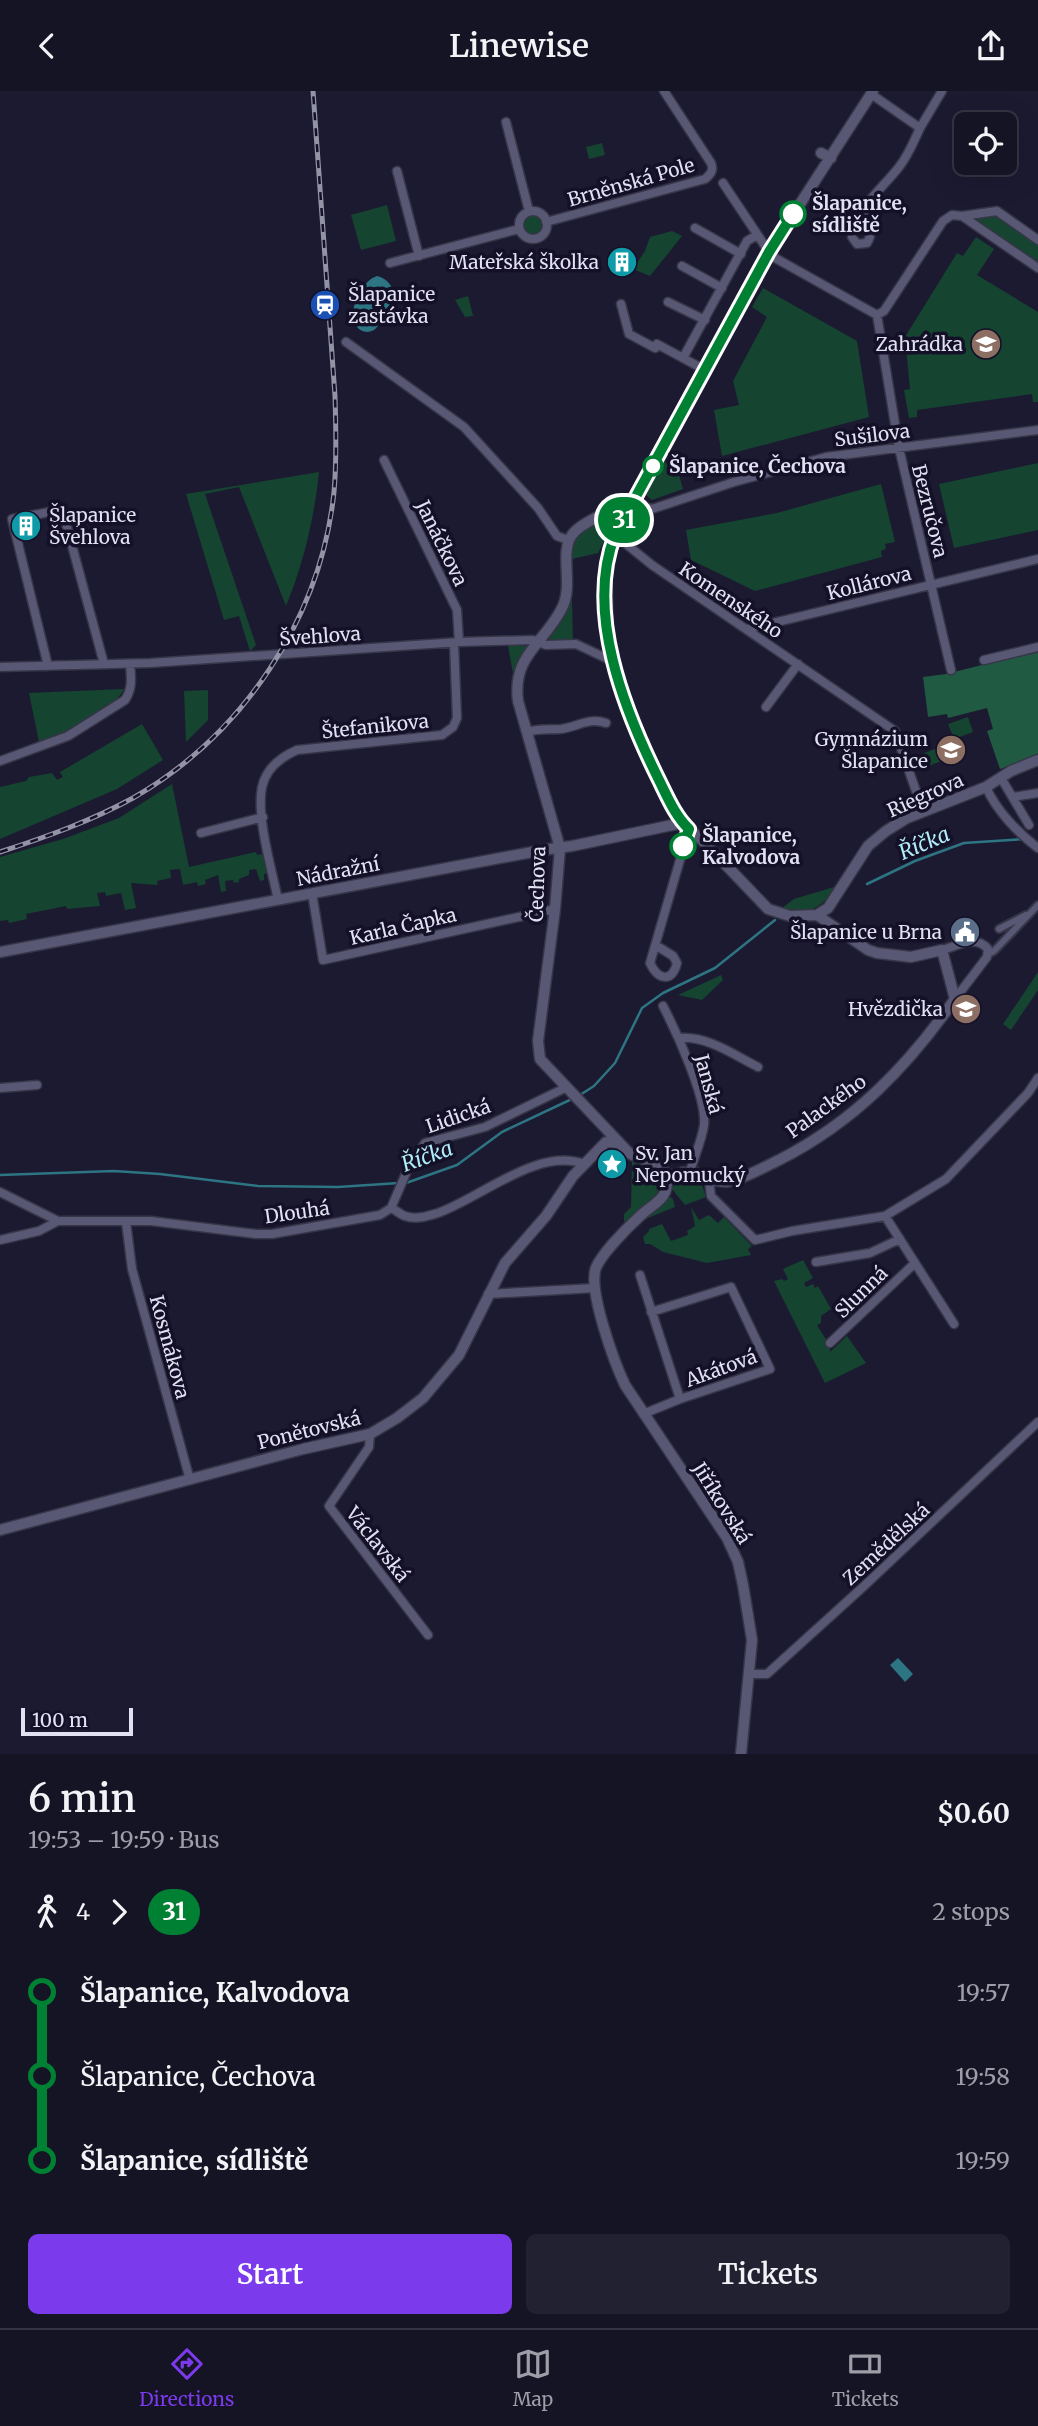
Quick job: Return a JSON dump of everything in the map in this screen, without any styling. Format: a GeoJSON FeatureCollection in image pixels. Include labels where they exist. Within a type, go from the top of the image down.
{"type":"FeatureCollection","features":[{"type":"Feature","properties":{"kind":"street","name":"Brněnská Pole"},"geometry":{"type":"LineString","coordinates":[[546,222],[705,179],[710,175],[711,163],[664,91]]}},
{"type":"Feature","properties":{"kind":"street"},"geometry":{"type":"LineString","coordinates":[[864,209],[877,190],[900,167],[942,91]]}},
{"type":"Feature","properties":{"kind":"street"},"geometry":{"type":"LineString","coordinates":[[920,128],[872,93],[768,253],[615,535],[608,553],[605,576],[606,613],[612,661],[620,688],[650,761],[686,826],[768,909],[790,916],[817,915],[868,950],[877,953],[911,957],[976,941],[984,945],[988,954]]}},
{"type":"Feature","properties":{"kind":"street"},"geometry":{"type":"LineString","coordinates":[[506,122],[529,211],[522,216],[519,229]]}},
{"type":"Feature","properties":{"kind":"street"},"geometry":{"type":"LineString","coordinates":[[821,153],[831,158]]}},
{"type":"Feature","properties":{"kind":"street"},"geometry":{"type":"LineString","coordinates":[[397,171],[419,255]]}},
{"type":"Feature","properties":{"kind":"street"},"geometry":{"type":"LineString","coordinates":[[723,183],[768,253],[877,315],[884,311],[943,221],[952,215],[997,211],[1038,240]]}},
{"type":"Feature","properties":{"kind":"street","name":"Brněnská Pole"},"geometry":{"type":"LineString","coordinates":[[390,263],[519,229],[528,238],[537,238],[546,230],[546,222],[538,212],[529,211]]}},
{"type":"Feature","properties":{"kind":"street"},"geometry":{"type":"LineString","coordinates":[[962,216],[1038,268]]}},
{"type":"Feature","properties":{"kind":"street"},"geometry":{"type":"LineString","coordinates":[[695,228],[741,254]]}},
{"type":"Feature","properties":{"kind":"street"},"geometry":{"type":"LineString","coordinates":[[683,358],[747,241],[757,235]]}},
{"type":"Feature","properties":{"kind":"street"},"geometry":{"type":"LineString","coordinates":[[682,267],[722,288]]}},
{"type":"Feature","properties":{"kind":"street"},"geometry":{"type":"LineString","coordinates":[[668,302],[705,320]]}},
{"type":"Feature","properties":{"kind":"street"},"geometry":{"type":"LineString","coordinates":[[621,304],[629,334],[655,348],[657,344],[705,370]]}},
{"type":"Feature","properties":{"kind":"street","name":"Bezručova"},"geometry":{"type":"LineString","coordinates":[[877,315],[899,448],[951,670]]}},
{"type":"Feature","properties":{"kind":"street"},"geometry":{"type":"LineString","coordinates":[[346,342],[464,428],[538,508],[557,536],[568,540],[574,531],[619,507],[633,505]]}},
{"type":"Feature","properties":{"kind":"street","name":"Sušilova"},"geometry":{"type":"LineString","coordinates":[[633,505],[652,509],[734,482],[826,457],[1038,430]]}},
{"type":"Feature","properties":{"kind":"street","name":"Janáčkova"},"geometry":{"type":"LineString","coordinates":[[384,460],[457,610],[456,642]]}},
{"type":"Feature","properties":{"kind":"street"},"geometry":{"type":"LineString","coordinates":[[48,666],[12,519],[60,510],[104,664]]}},
{"type":"Feature","properties":{"kind":"street","name":"Komenského"},"geometry":{"type":"LineString","coordinates":[[615,535],[652,565],[895,731],[923,811]]}},
{"type":"Feature","properties":{"kind":"street","name":"Čechova"},"geometry":{"type":"LineString","coordinates":[[568,540],[566,550],[569,584],[563,607],[526,657],[516,681],[518,701],[560,848],[538,1041],[540,1059],[582,1101],[619,1144],[637,1159],[655,1163],[663,1168],[667,1176]]}},
{"type":"Feature","properties":{"kind":"street","name":"Kollárova"},"geometry":{"type":"LineString","coordinates":[[748,629],[1038,559]]}},
{"type":"Feature","properties":{"kind":"street"},"geometry":{"type":"LineString","coordinates":[[539,641],[546,645],[576,644],[612,661]]}},
{"type":"Feature","properties":{"kind":"street","name":"Švehlova"},"geometry":{"type":"LineString","coordinates":[[0,667],[130,664],[456,642],[539,641]]}},
{"type":"Feature","properties":{"kind":"street","name":"Štefanikova"},"geometry":{"type":"LineString","coordinates":[[278,900],[262,817],[262,785],[271,767],[285,755],[297,750],[442,735],[453,727],[457,717],[456,642]]}},
{"type":"Feature","properties":{"kind":"street"},"geometry":{"type":"LineString","coordinates":[[984,660],[1038,647]]}},
{"type":"Feature","properties":{"kind":"street"},"geometry":{"type":"LineString","coordinates":[[0,761],[68,736],[125,700],[130,693],[130,664]]}},
{"type":"Feature","properties":{"kind":"street"},"geometry":{"type":"LineString","coordinates":[[766,707],[798,664]]}},
{"type":"Feature","properties":{"kind":"street"},"geometry":{"type":"LineString","coordinates":[[527,732],[546,727],[561,729],[584,721],[597,720],[606,723]]}},
{"type":"Feature","properties":{"kind":"street","name":"Riegrova"},"geometry":{"type":"LineString","coordinates":[[817,915],[828,908],[868,846],[906,818],[986,787],[1011,771],[1038,760]]}},
{"type":"Feature","properties":{"kind":"street"},"geometry":{"type":"LineString","coordinates":[[1001,778],[1029,825]]}},
{"type":"Feature","properties":{"kind":"street"},"geometry":{"type":"LineString","coordinates":[[986,787],[991,798],[1035,846]]}},
{"type":"Feature","properties":{"kind":"street"},"geometry":{"type":"LineString","coordinates":[[1013,797],[1038,793]]}},
{"type":"Feature","properties":{"kind":"street"},"geometry":{"type":"LineString","coordinates":[[201,833],[262,817]]}},
{"type":"Feature","properties":{"kind":"street"},"geometry":{"type":"LineString","coordinates":[[657,946],[686,826]]}},
{"type":"Feature","properties":{"kind":"street","name":"Nádražní"},"geometry":{"type":"LineString","coordinates":[[0,952],[686,826]]}},
{"type":"Feature","properties":{"kind":"street","name":"Karla Čapka"},"geometry":{"type":"LineString","coordinates":[[312,893],[323,960],[555,909]]}},
{"type":"Feature","properties":{"kind":"street"},"geometry":{"type":"LineString","coordinates":[[955,999],[988,954],[1038,905]]}},
{"type":"Feature","properties":{"kind":"street"},"geometry":{"type":"LineString","coordinates":[[999,929],[1031,912]]}},
{"type":"Feature","properties":{"kind":"street"},"geometry":{"type":"LineString","coordinates":[[942,950],[955,999]]}},
{"type":"Feature","properties":{"kind":"street","name":"Palackého"},"geometry":{"type":"LineString","coordinates":[[709,1181],[733,1181],[806,1146],[862,1106],[937,1026],[955,999]]}},
{"type":"Feature","properties":{"kind":"street","name":"Janská"},"geometry":{"type":"LineString","coordinates":[[663,1006],[680,1038],[704,1112],[704,1127],[690,1172]]}},
{"type":"Feature","properties":{"kind":"street"},"geometry":{"type":"LineString","coordinates":[[680,1038],[710,1042],[758,1067]]}},
{"type":"Feature","properties":{"kind":"street"},"geometry":{"type":"LineString","coordinates":[[488,1294],[595,1288],[597,1265],[639,1216],[664,1195],[668,1187],[667,1176],[690,1172],[709,1181],[711,1196],[754,1240],[886,1216],[948,1177],[1028,1093],[1038,1078]]}},
{"type":"Feature","properties":{"kind":"street"},"geometry":{"type":"LineString","coordinates":[[0,1088],[37,1085]]}},
{"type":"Feature","properties":{"kind":"street","name":"Lidická"},"geometry":{"type":"LineString","coordinates":[[391,1208],[407,1171],[425,1143],[485,1127],[570,1089]]}},
{"type":"Feature","properties":{"kind":"street"},"geometry":{"type":"LineString","coordinates":[[592,1155],[600,1137],[595,1116]]}},
{"type":"Feature","properties":{"kind":"street"},"geometry":{"type":"LineString","coordinates":[[592,1155],[606,1142],[619,1144]]}},
{"type":"Feature","properties":{"kind":"street","name":"Ponětovská"},"geometry":{"type":"LineString","coordinates":[[0,1530],[303,1449],[370,1434],[411,1409],[459,1355],[505,1263],[592,1155]]}},
{"type":"Feature","properties":{"kind":"street"},"geometry":{"type":"LineString","coordinates":[[391,1208],[405,1216],[430,1215],[451,1208],[534,1165],[563,1159],[584,1164]]}},
{"type":"Feature","properties":{"kind":"street"},"geometry":{"type":"LineString","coordinates":[[0,1192],[58,1221]]}},
{"type":"Feature","properties":{"kind":"street","name":"Dlouhá"},"geometry":{"type":"LineString","coordinates":[[0,1240],[39,1231],[58,1221],[151,1221],[272,1234],[380,1215],[391,1208]]}},
{"type":"Feature","properties":{"kind":"street"},"geometry":{"type":"LineString","coordinates":[[886,1216],[954,1324]]}},
{"type":"Feature","properties":{"kind":"street","name":"Kosmákova"},"geometry":{"type":"LineString","coordinates":[[126,1222],[132,1269],[190,1480]]}},
{"type":"Feature","properties":{"kind":"street"},"geometry":{"type":"LineString","coordinates":[[817,1262],[870,1253],[900,1239]]}},
{"type":"Feature","properties":{"kind":"street","name":"Slunná"},"geometry":{"type":"LineString","coordinates":[[830,1343],[915,1263]]}},
{"type":"Feature","properties":{"kind":"street","name":"Akátová"},"geometry":{"type":"LineString","coordinates":[[640,1275],[680,1399]]}},
{"type":"Feature","properties":{"kind":"street","name":"Akátová"},"geometry":{"type":"LineString","coordinates":[[643,1414],[770,1369],[731,1287],[651,1312]]}},
{"type":"Feature","properties":{"kind":"street","name":"Jiříkovská"},"geometry":{"type":"LineString","coordinates":[[595,1288],[615,1364],[643,1414],[727,1538],[738,1562],[752,1640],[741,1754]]}},
{"type":"Feature","properties":{"kind":"street","name":"Zemědělská"},"geometry":{"type":"LineString","coordinates":[[749,1674],[767,1674],[1038,1422]]}},
{"type":"Feature","properties":{"kind":"street","name":"Václavská"},"geometry":{"type":"LineString","coordinates":[[370,1434],[369,1447],[328,1506],[429,1635]]}},
{"type":"Feature","properties":{"kind":"shaded area"},"geometry":{"type":"Polygon","coordinates":[[[602,143],[605,155],[589,159],[586,147],[602,143]]]}},
{"type":"Feature","properties":{"kind":"shaded area"},"geometry":{"type":"Polygon","coordinates":[[[387,205],[396,241],[361,250],[351,215],[387,205]]]}},
{"type":"Feature","properties":{"kind":"shaded area"},"geometry":{"type":"Polygon","coordinates":[[[994,214],[1038,242],[1038,265],[972,220],[973,217],[994,214]]]}},
{"type":"Feature","properties":{"kind":"shaded area"},"geometry":{"type":"Polygon","coordinates":[[[532,215],[539,218],[542,225],[539,232],[532,235],[525,232],[522,225],[525,218],[532,215]]]}},
{"type":"Feature","properties":{"kind":"shaded area"},"geometry":{"type":"Polygon","coordinates":[[[672,231],[682,236],[650,276],[633,269],[645,251],[650,237],[672,231]]]}},
{"type":"Feature","properties":{"kind":"shaded area"},"geometry":{"type":"Polygon","coordinates":[[[976,237],[994,249],[977,275],[1038,312],[1038,402],[1033,402],[1032,394],[917,410],[917,417],[909,418],[904,390],[910,389],[905,337],[957,253],[963,256],[976,237]]]}},
{"type":"Feature","properties":{"kind":"shaded area"},"geometry":{"type":"Polygon","coordinates":[[[377,276],[386,280],[391,287],[392,300],[380,315],[377,327],[370,332],[364,331],[357,327],[354,321],[354,306],[361,290],[377,276]]]}},
{"type":"Feature","properties":{"kind":"shaded area"},"geometry":{"type":"Polygon","coordinates":[[[763,288],[857,341],[869,417],[722,456],[714,410],[739,405],[733,381],[767,317],[752,307],[763,288]]]}},
{"type":"Feature","properties":{"kind":"shaded area"},"geometry":{"type":"Polygon","coordinates":[[[468,296],[473,316],[465,317],[455,300],[468,296]]]}},
{"type":"Feature","properties":{"kind":"shaded area"},"geometry":{"type":"Polygon","coordinates":[[[663,461],[677,468],[683,489],[652,500],[646,495],[663,461]]]}},
{"type":"Feature","properties":{"kind":"shaded area"},"geometry":{"type":"Polygon","coordinates":[[[1038,463],[1038,530],[954,548],[939,484],[1038,463]]]}},
{"type":"Feature","properties":{"kind":"shaded area"},"geometry":{"type":"Polygon","coordinates":[[[319,472],[307,540],[286,606],[239,487],[205,494],[256,645],[250,651],[239,616],[224,620],[186,494],[319,472]]]}},
{"type":"Feature","properties":{"kind":"shaded area"},"geometry":{"type":"Polygon","coordinates":[[[881,484],[895,542],[885,544],[886,549],[881,551],[882,557],[755,591],[691,560],[686,530],[777,513],[881,484]]]}},
{"type":"Feature","properties":{"kind":"shaded area"},"geometry":{"type":"Polygon","coordinates":[[[611,517],[615,521],[598,553],[572,559],[578,537],[611,517]]]}},
{"type":"Feature","properties":{"kind":"shaded area"},"geometry":{"type":"Polygon","coordinates":[[[572,601],[573,640],[550,640],[546,636],[567,602],[572,601]]]}},
{"type":"Feature","properties":{"kind":"shaded area"},"geometry":{"type":"Polygon","coordinates":[[[508,646],[530,646],[513,673],[508,646]]]}},
{"type":"Feature","properties":{"kind":"shaded area"},"geometry":{"type":"Polygon","coordinates":[[[1038,651],[1038,756],[1000,769],[987,731],[993,729],[987,708],[948,718],[947,714],[928,717],[923,677],[946,674],[1038,651]]]}},
{"type":"Feature","properties":{"kind":"shaded area"},"geometry":{"type":"Polygon","coordinates":[[[124,689],[118,698],[98,714],[74,728],[39,742],[29,693],[124,689]]]}},
{"type":"Feature","properties":{"kind":"shaded area"},"geometry":{"type":"Polygon","coordinates":[[[208,690],[208,720],[186,742],[184,691],[208,690]]]}},
{"type":"Feature","properties":{"kind":"shaded area"},"geometry":{"type":"Polygon","coordinates":[[[968,717],[973,732],[954,739],[948,724],[968,717]]]}},
{"type":"Feature","properties":{"kind":"shaded area"},"geometry":{"type":"Polygon","coordinates":[[[142,724],[163,760],[117,789],[0,839],[0,787],[26,781],[29,777],[52,773],[57,780],[63,777],[60,772],[142,724]]]}},
{"type":"Feature","properties":{"kind":"shaded area"},"geometry":{"type":"Polygon","coordinates":[[[940,747],[945,760],[922,768],[917,756],[940,747]]]}},
{"type":"Feature","properties":{"kind":"shaded area"},"geometry":{"type":"Polygon","coordinates":[[[172,784],[189,867],[256,852],[257,855],[263,854],[268,873],[264,874],[264,880],[260,881],[256,869],[249,870],[249,875],[239,879],[239,882],[225,881],[226,891],[221,892],[218,875],[205,880],[206,884],[198,886],[197,882],[183,885],[180,869],[170,870],[171,878],[157,881],[158,885],[131,883],[136,908],[125,910],[121,893],[106,896],[105,892],[97,893],[100,906],[67,909],[66,906],[26,914],[27,919],[9,923],[8,920],[0,921],[0,857],[63,839],[119,818],[172,784]]]}},
{"type":"Feature","properties":{"kind":"shaded area"},"geometry":{"type":"Polygon","coordinates":[[[834,887],[825,901],[811,910],[797,913],[782,908],[794,899],[834,887]]]}},
{"type":"Feature","properties":{"kind":"shaded area"},"geometry":{"type":"Polygon","coordinates":[[[1038,972],[1038,990],[1011,1030],[1003,1024],[1038,972]]]}},
{"type":"Feature","properties":{"kind":"shaded area"},"geometry":{"type":"Polygon","coordinates":[[[721,975],[723,980],[702,1000],[678,995],[721,975]]]}},
{"type":"Feature","properties":{"kind":"shaded area"},"geometry":{"type":"Polygon","coordinates":[[[632,1160],[659,1171],[663,1191],[627,1224],[624,1214],[631,1207],[632,1160]]]}},
{"type":"Feature","properties":{"kind":"shaded area"},"geometry":{"type":"Polygon","coordinates":[[[684,1177],[700,1182],[706,1197],[685,1205],[672,1189],[677,1180],[684,1177]]]}},
{"type":"Feature","properties":{"kind":"shaded area"},"geometry":{"type":"Polygon","coordinates":[[[669,1196],[675,1207],[648,1218],[637,1226],[662,1204],[669,1196]]]}},
{"type":"Feature","properties":{"kind":"shaded area"},"geometry":{"type":"Polygon","coordinates":[[[691,1207],[699,1220],[709,1215],[718,1223],[724,1217],[752,1246],[748,1249],[751,1255],[707,1263],[663,1252],[645,1244],[643,1237],[649,1229],[662,1224],[671,1241],[688,1235],[687,1231],[695,1226],[691,1207]]]}},
{"type":"Feature","properties":{"kind":"shaded area"},"geometry":{"type":"Polygon","coordinates":[[[803,1260],[813,1278],[804,1283],[806,1287],[813,1284],[815,1288],[818,1286],[831,1309],[821,1316],[821,1323],[817,1325],[830,1346],[830,1352],[847,1336],[866,1363],[825,1383],[774,1281],[788,1279],[783,1269],[803,1260]]]}},
{"type":"Feature","properties":{"kind":"shaded area"},"geometry":{"type":"Polygon","coordinates":[[[898,1658],[913,1674],[905,1682],[890,1665],[898,1658]]]}},
{"type":"Feature","properties":{"kind":"waterway","name":"Říčka"},"geometry":{"type":"LineString","coordinates":[[867,884],[915,861],[964,843],[1024,839]]}},
{"type":"Feature","properties":{"kind":"waterway","name":"Říčka"},"geometry":{"type":"LineString","coordinates":[[580,1095],[594,1086],[615,1063],[642,1008],[663,993],[715,968],[775,920]]}},
{"type":"Feature","properties":{"kind":"waterway","name":"Říčka"},"geometry":{"type":"LineString","coordinates":[[406,1183],[457,1165],[502,1132],[574,1098]]}},
{"type":"Feature","properties":{"kind":"waterway","name":"Říčka"},"geometry":{"type":"LineString","coordinates":[[0,1175],[114,1171],[258,1186],[338,1187],[399,1183]]}},
{"type":"Feature","properties":{"kind":"railway"},"geometry":{"type":"LineString","coordinates":[[0,852],[101,814],[133,798],[173,772],[209,741],[242,707],[270,669],[294,628],[313,584],[326,539],[336,468],[335,396],[313,91]]}},
{"type":"Feature","properties":{"kind":"bus line","name":"31"},"geometry":{"type":"LineString","coordinates":[[683,846],[689,829],[682,823],[650,761],[620,688],[612,661],[606,613],[605,576],[608,553],[615,535],[769,252],[793,214]]}},
{"type":"Feature","properties":{"kind":"place","name":"Šlapanice, sídliště"},"geometry":{"type":"Point","coordinates":[793,214]}},
{"type":"Feature","properties":{"kind":"place","name":"Mateřská školka"},"geometry":{"type":"Point","coordinates":[622,262]}},
{"type":"Feature","properties":{"kind":"place","name":"Šlapanice zastávka"},"geometry":{"type":"Point","coordinates":[325,305]}},
{"type":"Feature","properties":{"kind":"place","name":"Zahrádka"},"geometry":{"type":"Point","coordinates":[986,344]}},
{"type":"Feature","properties":{"kind":"place","name":"Šlapanice, Čechova"},"geometry":{"type":"Point","coordinates":[653,466]}},
{"type":"Feature","properties":{"kind":"place","name":"Šlapanice Švehlova"},"geometry":{"type":"Point","coordinates":[26,526]}},
{"type":"Feature","properties":{"kind":"place","name":"Gymnázium Šlapanice"},"geometry":{"type":"Point","coordinates":[951,750]}},
{"type":"Feature","properties":{"kind":"place","name":"Šlapanice, Kalvodova"},"geometry":{"type":"Point","coordinates":[683,846]}},
{"type":"Feature","properties":{"kind":"place","name":"Šlapanice u Brna"},"geometry":{"type":"Point","coordinates":[965,932]}},
{"type":"Feature","properties":{"kind":"place","name":"Hvězdička"},"geometry":{"type":"Point","coordinates":[966,1009]}},
{"type":"Feature","properties":{"kind":"place","name":"Sv. Jan Nepomucký"},"geometry":{"type":"Point","coordinates":[612,1164]}}]}
